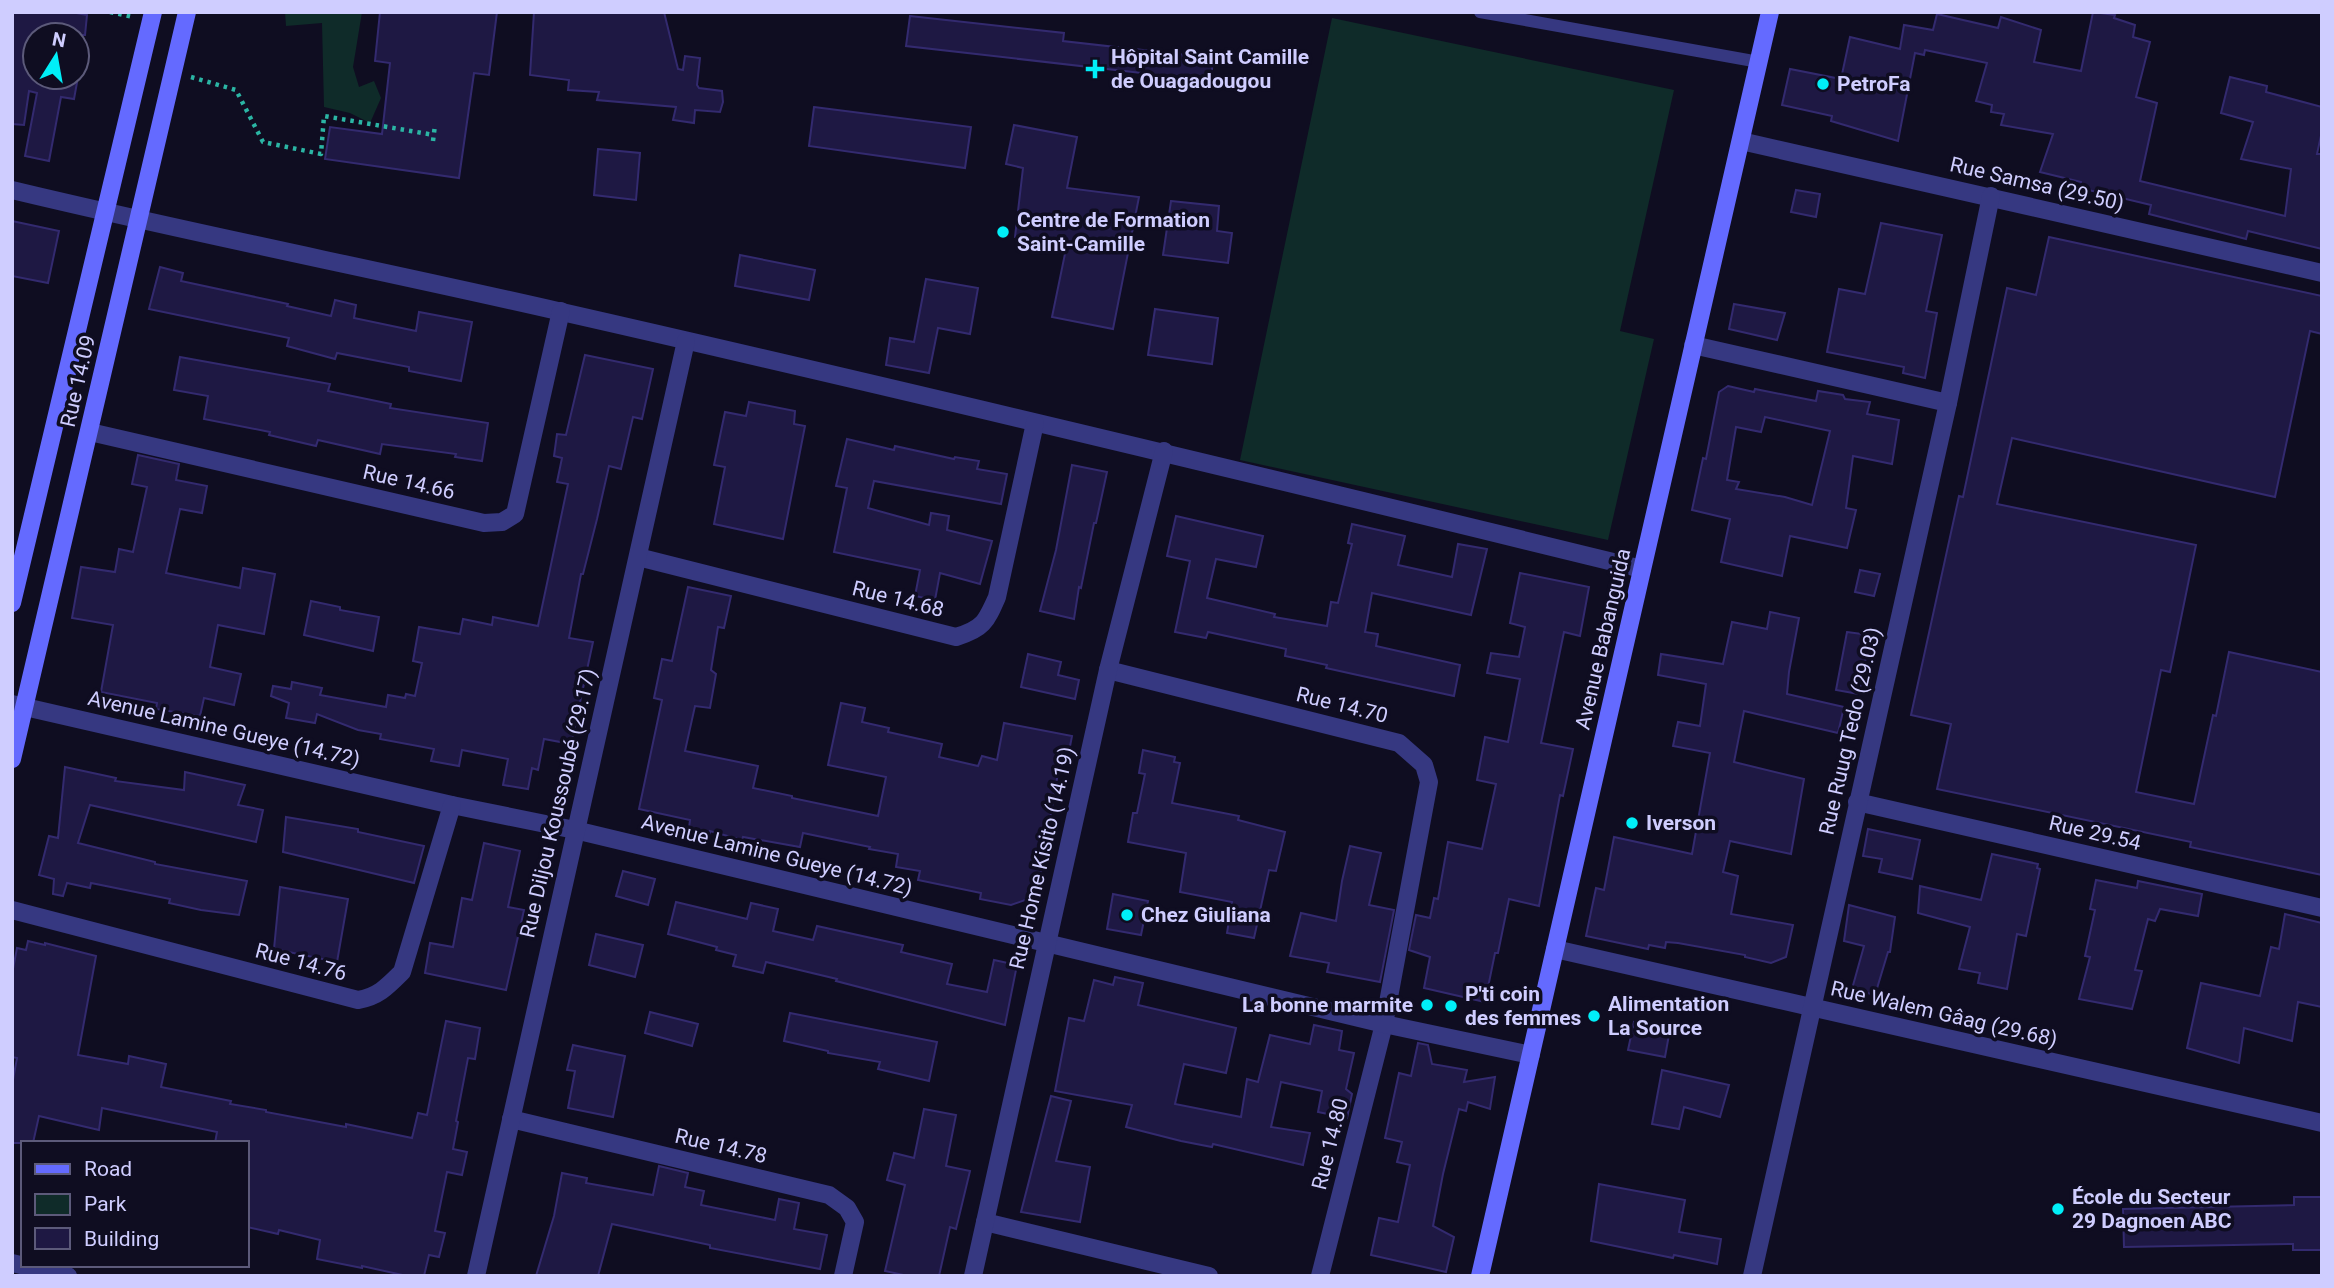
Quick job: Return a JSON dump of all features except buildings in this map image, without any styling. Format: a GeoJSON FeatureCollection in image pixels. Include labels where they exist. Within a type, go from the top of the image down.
{"type":"FeatureCollection","features":[{"type":"Feature","properties":{"kind":"street","name":"Rue 14.09"},"geometry":{"type":"LineString","coordinates":[[12,603],[153,12]]}},
{"type":"Feature","properties":{"kind":"street","name":"Rue 14.09"},"geometry":{"type":"LineString","coordinates":[[12,759],[19,705],[90,432],[187,12]]}},
{"type":"Feature","properties":{"kind":"street","name":"Avenue Babanguida"},"geometry":{"type":"LineString","coordinates":[[1480,1276],[1770,12]]}},
{"type":"Feature","properties":{"kind":"street","name":"Rue Samsa (29.50)"},"geometry":{"type":"LineString","coordinates":[[1741,141],[2322,273]]}},
{"type":"Feature","properties":{"kind":"street"},"geometry":{"type":"LineString","coordinates":[[12,190],[561,312],[1164,452],[1642,569]]}},
{"type":"Feature","properties":{"kind":"street","name":"Rue Ruug Tedo (29.03)"},"geometry":{"type":"LineString","coordinates":[[1752,1276],[1814,1008],[1991,196]]}},
{"type":"Feature","properties":{"kind":"street","name":"Rue 14.66"},"geometry":{"type":"LineString","coordinates":[[90,432],[484,523],[502,522],[515,514],[561,312]]}},
{"type":"Feature","properties":{"kind":"street","name":"Rue Diljou Koussoubé (29.17)"},"geometry":{"type":"LineString","coordinates":[[476,1276],[686,341]]}},
{"type":"Feature","properties":{"kind":"street"},"geometry":{"type":"LineString","coordinates":[[1693,345],[1948,402]]}},
{"type":"Feature","properties":{"kind":"street","name":"Rue 14.68"},"geometry":{"type":"LineString","coordinates":[[638,557],[956,637],[976,631],[988,617],[997,597],[1035,423]]}},
{"type":"Feature","properties":{"kind":"street","name":"Rue Home Kisito (14.19)"},"geometry":{"type":"LineString","coordinates":[[973,1276],[1108,670],[1164,452]]}},
{"type":"Feature","properties":{"kind":"street","name":"Rue 14.70"},"geometry":{"type":"LineString","coordinates":[[1108,670],[1399,743],[1424,765],[1429,782],[1384,1024]]}},
{"type":"Feature","properties":{"kind":"street","name":"Avenue Lamine Gueye (14.72)"},"geometry":{"type":"LineString","coordinates":[[19,705],[452,805],[575,830],[1384,1024],[1531,1055]]}},
{"type":"Feature","properties":{"kind":"street","name":"Rue 29.54"},"geometry":{"type":"LineString","coordinates":[[1857,802],[2322,908]]}},
{"type":"Feature","properties":{"kind":"street","name":"Rue 14.76"},"geometry":{"type":"LineString","coordinates":[[12,910],[358,1000],[372,998],[402,972],[452,805]]}},
{"type":"Feature","properties":{"kind":"street","name":"Rue Walem Gâag (29.68)"},"geometry":{"type":"LineString","coordinates":[[1555,948],[2322,1123]]}},
{"type":"Feature","properties":{"kind":"street","name":"Rue 14.80"},"geometry":{"type":"LineString","coordinates":[[1320,1276],[1384,1024]]}},
{"type":"Feature","properties":{"kind":"street","name":"Rue 14.78"},"geometry":{"type":"LineString","coordinates":[[511,1119],[829,1195],[847,1208],[855,1222],[843,1276]]}},
{"type":"Feature","properties":{"kind":"street"},"geometry":{"type":"LineString","coordinates":[[985,1222],[1209,1276]]}},
{"type":"Feature","properties":{"kind":"street"},"geometry":{"type":"LineString","coordinates":[[29,1267],[68,1276]]}},
{"type":"Feature","properties":{"kind":"lane"},"geometry":{"type":"LineString","coordinates":[[1480,12],[1759,62]]}},
{"type":"Feature","properties":{"kind":"path"},"geometry":{"type":"LineString","coordinates":[[173,72],[236,90],[262,142],[321,154],[324,116],[434,138],[435,125]]}},
{"type":"Feature","properties":{"kind":"green space"},"geometry":{"type":"Polygon","coordinates":[[[285,12],[362,12],[353,67],[359,87],[374,81],[381,98],[370,123],[350,113],[324,107],[322,23],[286,26],[285,12]]]}},
{"type":"Feature","properties":{"kind":"green space"},"geometry":{"type":"Polygon","coordinates":[[[1332,18],[1674,90],[1620,331],[1654,339],[1608,540],[1240,460],[1332,18]]]}},
{"type":"Feature","properties":{"kind":"place","name":"Hôpital Saint Camille de Ouagadougou"},"geometry":{"type":"Point","coordinates":[1095,69]}},
{"type":"Feature","properties":{"kind":"place","name":"PetroFa"},"geometry":{"type":"Point","coordinates":[1823,84]}},
{"type":"Feature","properties":{"kind":"place","name":"Centre de Formation Saint-Camille"},"geometry":{"type":"Point","coordinates":[1003,232]}},
{"type":"Feature","properties":{"kind":"place","name":"Iverson"},"geometry":{"type":"Point","coordinates":[1632,823]}},
{"type":"Feature","properties":{"kind":"place","name":"Chez Giuliana"},"geometry":{"type":"Point","coordinates":[1127,915]}},
{"type":"Feature","properties":{"kind":"place","name":"La bonne marmite"},"geometry":{"type":"Point","coordinates":[1427,1005]}},
{"type":"Feature","properties":{"kind":"place","name":"P'ti coin des femmes"},"geometry":{"type":"Point","coordinates":[1451,1006]}},
{"type":"Feature","properties":{"kind":"place","name":"Alimentation La Source"},"geometry":{"type":"Point","coordinates":[1594,1016]}},
{"type":"Feature","properties":{"kind":"place","name":"École du Secteur 29 Dagnoen ABC"},"geometry":{"type":"Point","coordinates":[2058,1209]}}]}
